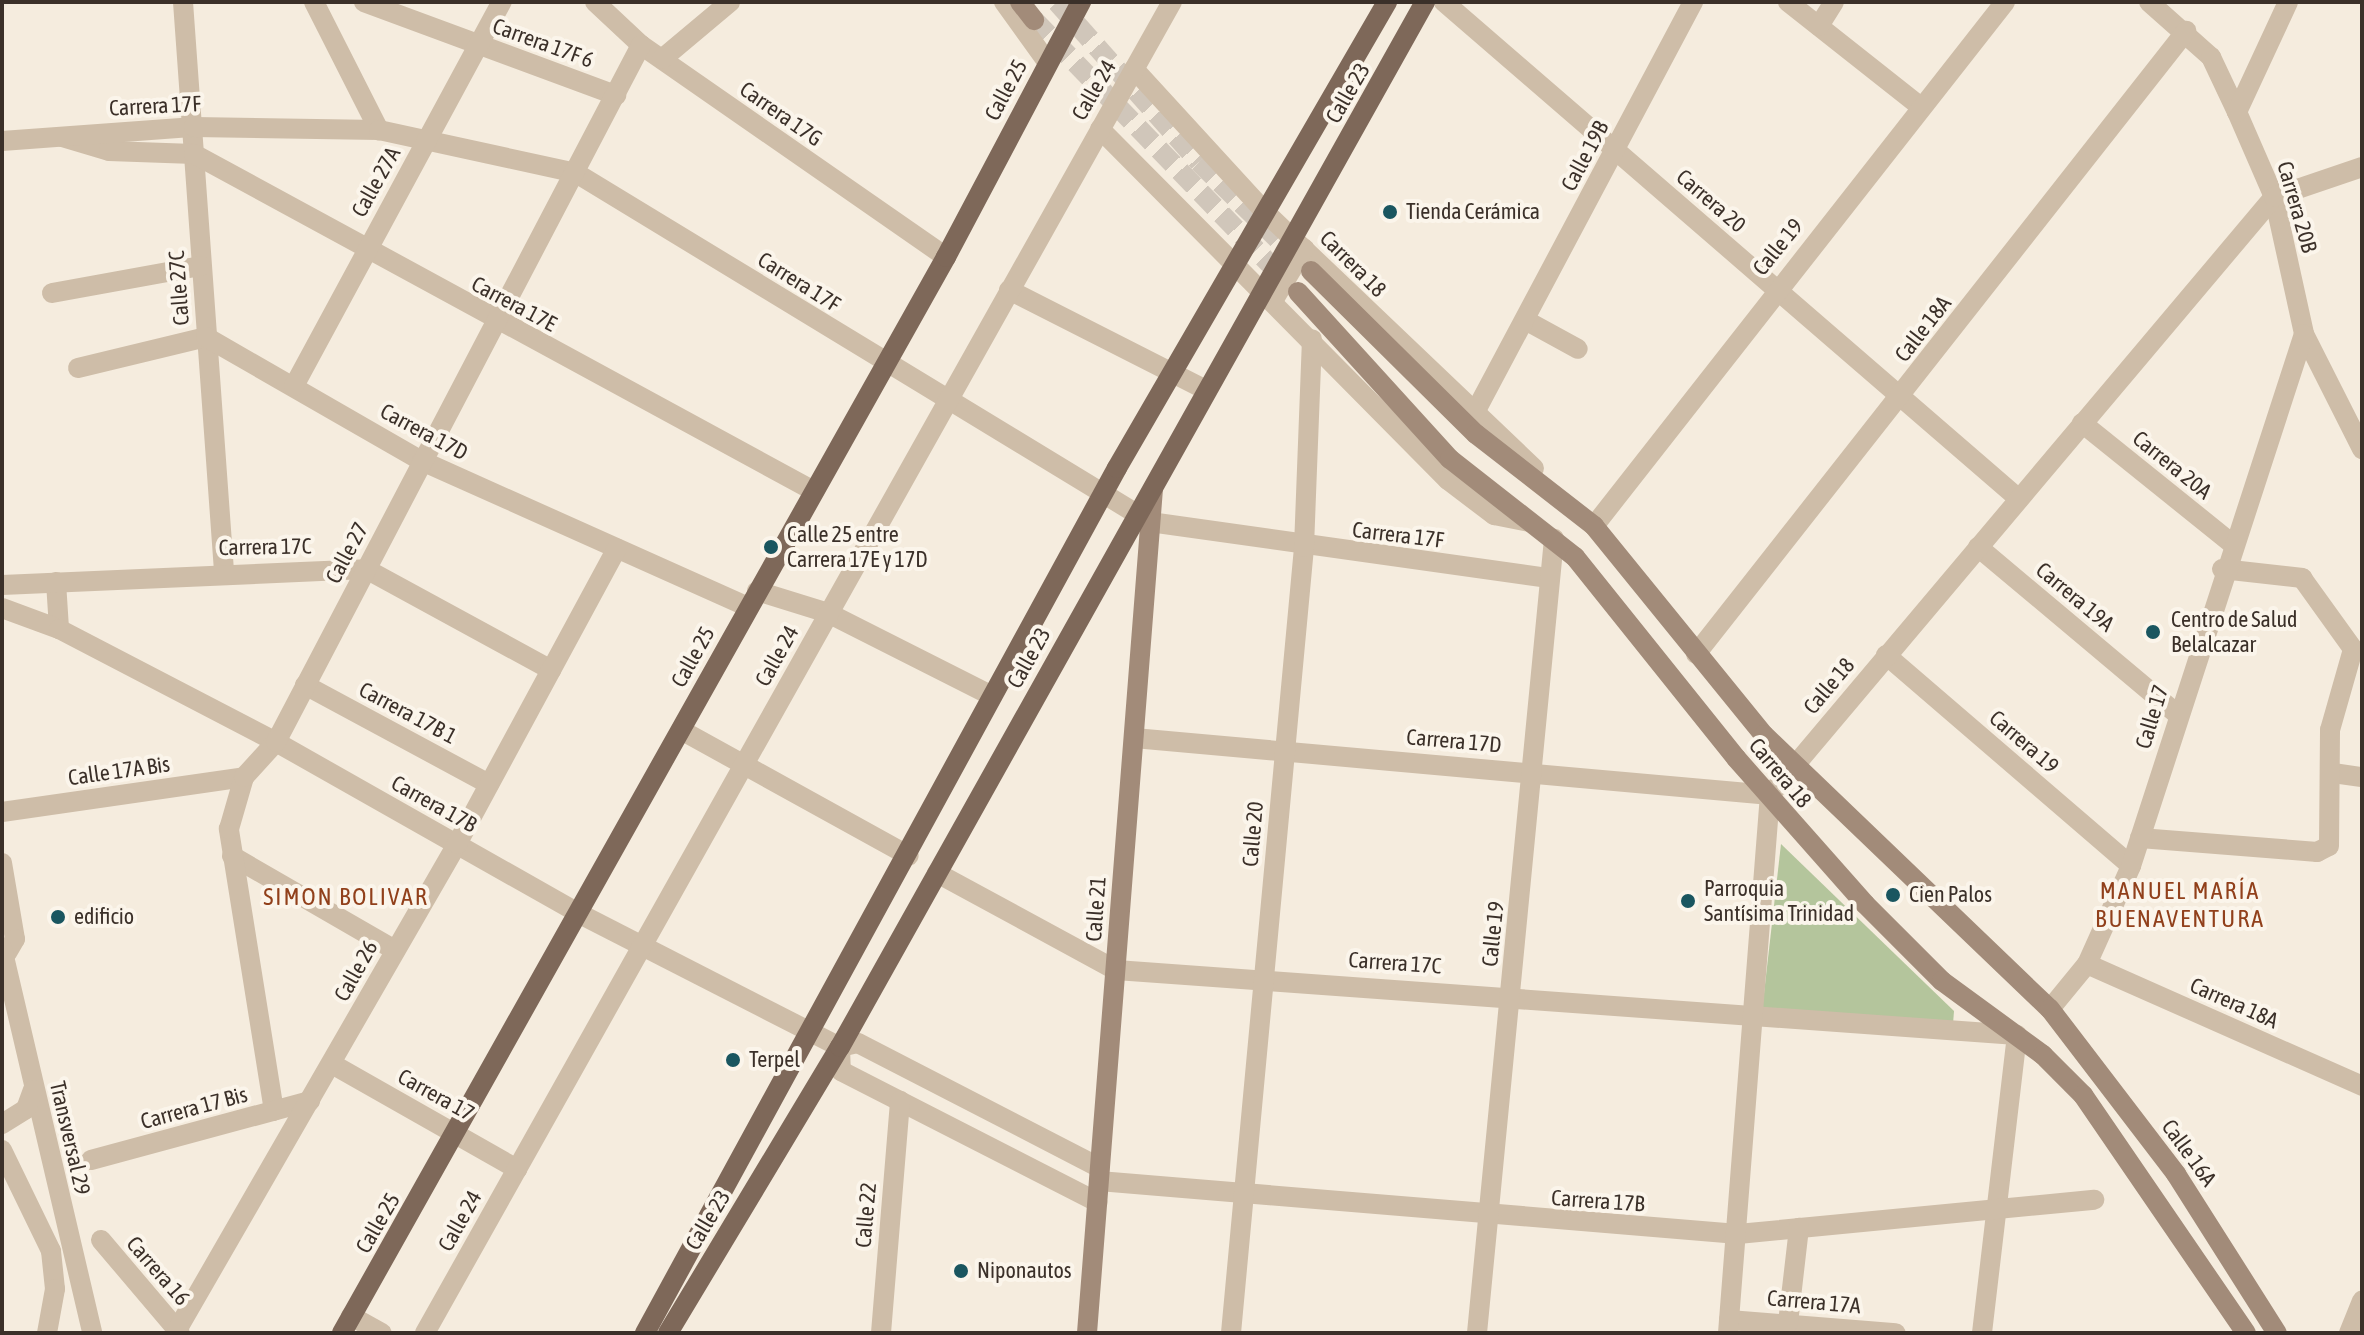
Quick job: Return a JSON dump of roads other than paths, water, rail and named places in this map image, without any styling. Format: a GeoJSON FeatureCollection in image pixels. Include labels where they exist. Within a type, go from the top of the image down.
{"type":"FeatureCollection","features":[{"type":"Feature","properties":{"kind":"main road"},"geometry":{"type":"LineString","coordinates":[[1020,2],[1034,20]]}},
{"type":"Feature","properties":{"kind":"main road","name":"Calle 25"},"geometry":{"type":"LineString","coordinates":[[347,1325],[457,1134],[946,257],[1081,2]]}},
{"type":"Feature","properties":{"kind":"main road","name":"Calle 23"},"geometry":{"type":"LineString","coordinates":[[645,1333],[909,856],[1102,495],[1237,267],[1387,2]]}},
{"type":"Feature","properties":{"kind":"main road","name":"Calle 23"},"geometry":{"type":"LineString","coordinates":[[668,1333],[840,1047],[1143,518],[1153,489],[1204,389],[1267,296],[1298,243],[1425,2]]}},
{"type":"Feature","properties":{"kind":"main road"},"geometry":{"type":"LineString","coordinates":[[1321,117],[1370,103]]}},
{"type":"Feature","properties":{"kind":"main road","name":"Carrera 18"},"geometry":{"type":"LineString","coordinates":[[1311,271],[1476,434],[1588,521],[1696,654],[1794,765],[2050,1009]]}},
{"type":"Feature","properties":{"kind":"main road","name":"Carrera 18"},"geometry":{"type":"LineString","coordinates":[[1298,292],[1422,432],[1529,522],[1554,539],[1770,795],[1942,981],[2017,1035]]}},
{"type":"Feature","properties":{"kind":"main road","name":"Calle 21"},"geometry":{"type":"LineString","coordinates":[[1087,1333],[1134,738],[1143,518]]}},
{"type":"Feature","properties":{"kind":"main road","name":"Calle 16A"},"geometry":{"type":"LineString","coordinates":[[2050,1009],[2176,1174],[2277,1333]]}},
{"type":"Feature","properties":{"kind":"main road"},"geometry":{"type":"LineString","coordinates":[[2017,1035],[2083,1095],[2246,1333]]}},
{"type":"Feature","properties":{"kind":"street","name":"Calle 27C"},"geometry":{"type":"LineString","coordinates":[[183,2],[224,571]]}},
{"type":"Feature","properties":{"kind":"street","name":"Carrera 17F 6"},"geometry":{"type":"LineString","coordinates":[[364,2],[616,95]]}},
{"type":"Feature","properties":{"kind":"street","name":"Calle 27A"},"geometry":{"type":"LineString","coordinates":[[294,386],[502,2]]}},
{"type":"Feature","properties":{"kind":"street","name":"Carrera 17G"},"geometry":{"type":"LineString","coordinates":[[595,2],[641,45],[946,257]]}},
{"type":"Feature","properties":{"kind":"street"},"geometry":{"type":"LineString","coordinates":[[662,59],[730,2]]}},
{"type":"Feature","properties":{"kind":"street"},"geometry":{"type":"LineString","coordinates":[[1004,2],[1048,63]]}},
{"type":"Feature","properties":{"kind":"street","name":"Calle 24"},"geometry":{"type":"LineString","coordinates":[[425,1333],[1172,2]]}},
{"type":"Feature","properties":{"kind":"street","name":"Carrera 20"},"geometry":{"type":"LineString","coordinates":[[1444,2],[2019,499]]}},
{"type":"Feature","properties":{"kind":"street","name":"Calle 19B"},"geometry":{"type":"LineString","coordinates":[[1473,416],[1693,2]]}},
{"type":"Feature","properties":{"kind":"street"},"geometry":{"type":"LineString","coordinates":[[1788,2],[1921,107]]}},
{"type":"Feature","properties":{"kind":"street"},"geometry":{"type":"LineString","coordinates":[[1819,26],[1834,2]]}},
{"type":"Feature","properties":{"kind":"street","name":"Calle 19"},"geometry":{"type":"LineString","coordinates":[[1588,521],[2005,2]]}},
{"type":"Feature","properties":{"kind":"street","name":"Carrera 20B"},"geometry":{"type":"LineString","coordinates":[[2149,2],[2186,31],[2211,57],[2274,197],[2304,334],[2362,449]]}},
{"type":"Feature","properties":{"kind":"street"},"geometry":{"type":"LineString","coordinates":[[2237,112],[2288,2]]}},
{"type":"Feature","properties":{"kind":"street"},"geometry":{"type":"LineString","coordinates":[[322,4],[379,130]]}},
{"type":"Feature","properties":{"kind":"street","name":"Calle 18A"},"geometry":{"type":"LineString","coordinates":[[1696,654],[2186,31]]}},
{"type":"Feature","properties":{"kind":"street","name":"Calle 27"},"geometry":{"type":"LineString","coordinates":[[274,1111],[229,829],[244,777],[276,742],[641,45]]}},
{"type":"Feature","properties":{"kind":"street","name":"Carrera 18"},"geometry":{"type":"LineString","coordinates":[[1134,69],[1266,213],[1473,416],[1588,521]]}},
{"type":"Feature","properties":{"kind":"street","name":"Carrera 17F"},"geometry":{"type":"LineString","coordinates":[[2,141],[194,127],[379,130],[429,136],[576,173],[1143,518],[1304,547],[1549,578]]}},
{"type":"Feature","properties":{"kind":"street","name":"Carrera 18"},"geometry":{"type":"LineString","coordinates":[[1100,129],[1312,339],[1448,480],[1494,515],[1529,522]]}},
{"type":"Feature","properties":{"kind":"street"},"geometry":{"type":"LineString","coordinates":[[56,135],[109,151],[194,154]]}},
{"type":"Feature","properties":{"kind":"street","name":"Carrera 17E"},"geometry":{"type":"LineString","coordinates":[[194,154],[497,323],[814,491]]}},
{"type":"Feature","properties":{"kind":"street"},"geometry":{"type":"LineString","coordinates":[[2274,197],[2362,167]]}},
{"type":"Feature","properties":{"kind":"street","name":"Calle 18"},"geometry":{"type":"LineString","coordinates":[[1770,795],[2274,197]]}},
{"type":"Feature","properties":{"kind":"street"},"geometry":{"type":"LineString","coordinates":[[52,293],[201,266]]}},
{"type":"Feature","properties":{"kind":"street"},"geometry":{"type":"LineString","coordinates":[[1009,290],[1204,389]]}},
{"type":"Feature","properties":{"kind":"street"},"geometry":{"type":"LineString","coordinates":[[1525,320],[1578,349]]}},
{"type":"Feature","properties":{"kind":"street","name":"Calle 17"},"geometry":{"type":"LineString","coordinates":[[2050,1009],[2087,964],[2131,866],[2222,569],[2304,334]]}},
{"type":"Feature","properties":{"kind":"street"},"geometry":{"type":"LineString","coordinates":[[78,368],[206,337]]}},
{"type":"Feature","properties":{"kind":"street","name":"Carrera 17D"},"geometry":{"type":"LineString","coordinates":[[206,337],[422,461],[617,548],[753,599],[828,613],[992,696]]}},
{"type":"Feature","properties":{"kind":"street","name":"Calle 20"},"geometry":{"type":"LineString","coordinates":[[1231,1333],[1304,547],[1312,339]]}},
{"type":"Feature","properties":{"kind":"street","name":"Carrera 20A"},"geometry":{"type":"LineString","coordinates":[[2082,423],[2231,543]]}},
{"type":"Feature","properties":{"kind":"street","name":"Calle 19"},"geometry":{"type":"LineString","coordinates":[[1477,1333],[1486,1218],[1535,772],[1554,539]]}},
{"type":"Feature","properties":{"kind":"street","name":"Carrera 19A"},"geometry":{"type":"LineString","coordinates":[[1978,547],[2178,715]]}},
{"type":"Feature","properties":{"kind":"street","name":"Calle 26"},"geometry":{"type":"LineString","coordinates":[[178,1331],[457,844],[617,548]]}},
{"type":"Feature","properties":{"kind":"street","name":"Carrera 17C"},"geometry":{"type":"LineString","coordinates":[[2,585],[224,571],[366,569],[551,670]]}},
{"type":"Feature","properties":{"kind":"street"},"geometry":{"type":"LineString","coordinates":[[2140,838],[2317,852],[2335,835],[2330,730],[2357,647],[2302,578],[2222,569]]}},
{"type":"Feature","properties":{"kind":"street"},"geometry":{"type":"LineString","coordinates":[[56,582],[59,629]]}},
{"type":"Feature","properties":{"kind":"street","name":"Carrera 17B"},"geometry":{"type":"LineString","coordinates":[[2,608],[59,629],[276,742],[578,913],[813,1030],[840,1047],[858,1043],[1100,1174],[1244,1198],[1738,1234],[2094,1200]]}},
{"type":"Feature","properties":{"kind":"street","name":"Carrera 19"},"geometry":{"type":"LineString","coordinates":[[1886,655],[2131,866]]}},
{"type":"Feature","properties":{"kind":"street","name":"Carrera 17B 1"},"geometry":{"type":"LineString","coordinates":[[305,685],[489,784]]}},
{"type":"Feature","properties":{"kind":"street"},"geometry":{"type":"LineString","coordinates":[[681,730],[909,856]]}},
{"type":"Feature","properties":{"kind":"street","name":"Carrera 17D"},"geometry":{"type":"LineString","coordinates":[[1134,738],[1770,795]]}},
{"type":"Feature","properties":{"kind":"street"},"geometry":{"type":"LineString","coordinates":[[2333,773],[2362,777]]}},
{"type":"Feature","properties":{"kind":"street","name":"Calle 17A Bis"},"geometry":{"type":"LineString","coordinates":[[2,812],[244,777]]}},
{"type":"Feature","properties":{"kind":"street"},"geometry":{"type":"LineString","coordinates":[[1728,1326],[1738,1234],[1770,795]]}},
{"type":"Feature","properties":{"kind":"street"},"geometry":{"type":"LineString","coordinates":[[232,856],[395,950]]}},
{"type":"Feature","properties":{"kind":"street","name":"Transversal 29"},"geometry":{"type":"LineString","coordinates":[[2,863],[15,939],[5,951],[33,1090],[92,1333]]}},
{"type":"Feature","properties":{"kind":"street","name":"Carrera 17C"},"geometry":{"type":"LineString","coordinates":[[937,873],[1116,970],[1511,995],[2017,1035]]}},
{"type":"Feature","properties":{"kind":"street","name":"Carrera 18A"},"geometry":{"type":"LineString","coordinates":[[2087,964],[2362,1086]]}},
{"type":"Feature","properties":{"kind":"street"},"geometry":{"type":"LineString","coordinates":[[1982,1333],[1994,1209],[2017,1035]]}},
{"type":"Feature","properties":{"kind":"street"},"geometry":{"type":"LineString","coordinates":[[840,1047],[841,1071],[1097,1202]]}},
{"type":"Feature","properties":{"kind":"street","name":"Carrera 17"},"geometry":{"type":"LineString","coordinates":[[332,1064],[517,1169]]}},
{"type":"Feature","properties":{"kind":"street"},"geometry":{"type":"LineString","coordinates":[[2,1124],[26,1109],[33,1090]]}},
{"type":"Feature","properties":{"kind":"street","name":"Carrera 17 Bis"},"geometry":{"type":"LineString","coordinates":[[91,1160],[310,1101]]}},
{"type":"Feature","properties":{"kind":"street","name":"Calle 22"},"geometry":{"type":"LineString","coordinates":[[881,1333],[900,1101]]}},
{"type":"Feature","properties":{"kind":"street"},"geometry":{"type":"LineString","coordinates":[[2,1150],[51,1251],[45,1330]]}},
{"type":"Feature","properties":{"kind":"street"},"geometry":{"type":"LineString","coordinates":[[1788,1323],[1799,1228]]}},
{"type":"Feature","properties":{"kind":"street","name":"Carrera 16"},"geometry":{"type":"LineString","coordinates":[[101,1240],[178,1331]]}},
{"type":"Feature","properties":{"kind":"street"},"geometry":{"type":"LineString","coordinates":[[2353,1332],[2362,1301]]}},
{"type":"Feature","properties":{"kind":"street","name":"Carrera 17A"},"geometry":{"type":"LineString","coordinates":[[1728,1326],[1788,1323],[1895,1333]]}},
{"type":"Feature","properties":{"kind":"street"},"geometry":{"type":"LineString","coordinates":[[347,1325],[382,1333]]}},
{"type":"Feature","properties":{"kind":"tunnel"},"geometry":{"type":"LineString","coordinates":[[1057,2],[1199,162],[1298,259]]}},
{"type":"Feature","properties":{"kind":"tunnel"},"geometry":{"type":"LineString","coordinates":[[1034,20],[1287,282]]}},
{"type":"Feature","properties":{"kind":"place","name":"Tienda Cerámica"},"geometry":{"type":"Point","coordinates":[1390,212]}},
{"type":"Feature","properties":{"kind":"place","name":"Calle 25 entre Carrera 17E y 17D"},"geometry":{"type":"Point","coordinates":[771,547]}},
{"type":"Feature","properties":{"kind":"place","name":"Centro de Salud Belalcazar"},"geometry":{"type":"Point","coordinates":[2153,632]}},
{"type":"Feature","properties":{"kind":"place","name":"Cien Palos"},"geometry":{"type":"Point","coordinates":[1893,895]}},
{"type":"Feature","properties":{"kind":"place","name":"Parroquia Santísima Trinidad"},"geometry":{"type":"Point","coordinates":[1688,901]}},
{"type":"Feature","properties":{"kind":"place","name":"edificio"},"geometry":{"type":"Point","coordinates":[58,917]}},
{"type":"Feature","properties":{"kind":"place","name":"Terpel"},"geometry":{"type":"Point","coordinates":[733,1060]}},
{"type":"Feature","properties":{"kind":"place","name":"Niponautos"},"geometry":{"type":"Point","coordinates":[961,1271]}},
{"type":"Feature","properties":{"kind":"district","name":"SIMON BOLIVAR"},"geometry":{"type":"Point","coordinates":[346,897]}},
{"type":"Feature","properties":{"kind":"district","name":"MANUEL MARÍA BUENAVENTURA"},"geometry":{"type":"Point","coordinates":[2180,905]}}]}
